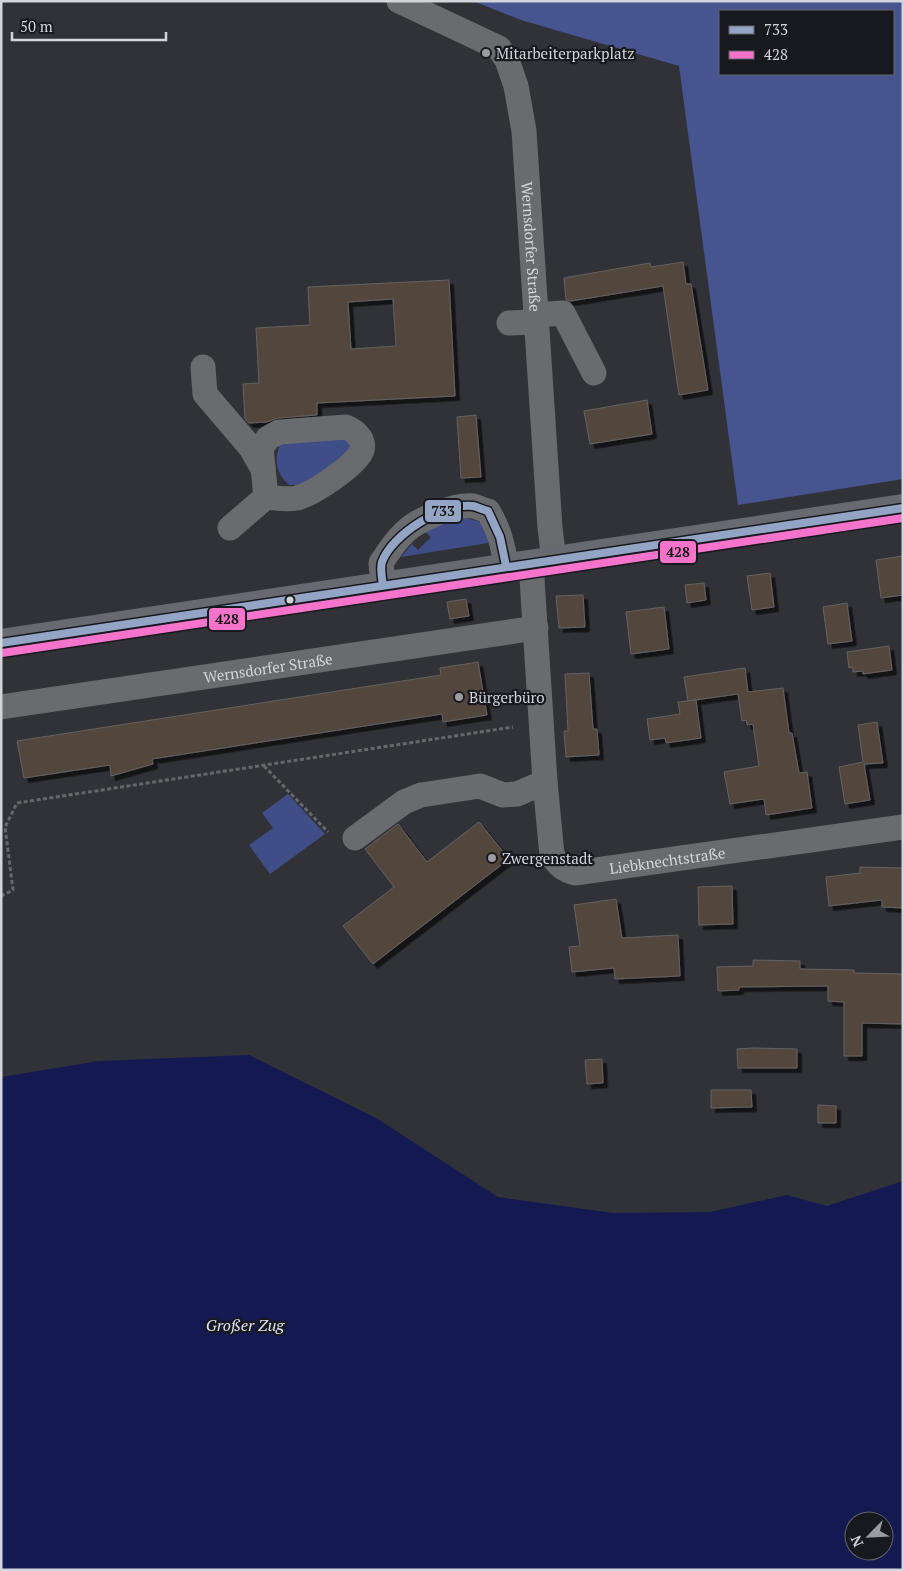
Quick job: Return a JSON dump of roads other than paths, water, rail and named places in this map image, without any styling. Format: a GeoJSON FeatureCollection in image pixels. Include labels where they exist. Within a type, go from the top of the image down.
{"type":"FeatureCollection","features":[{"type":"Feature","properties":{"kind":"main road"},"geometry":{"type":"LineString","coordinates":[[1,643],[903,508]]}},
{"type":"Feature","properties":{"kind":"street","name":"Wernsdorfer Straße"},"geometry":{"type":"LineString","coordinates":[[399,1],[498,48],[507,60],[516,86],[523,123],[550,528],[531,563]]}},
{"type":"Feature","properties":{"kind":"street"},"geometry":{"type":"LineString","coordinates":[[509,323],[563,314],[594,372]]}},
{"type":"Feature","properties":{"kind":"street"},"geometry":{"type":"LineString","coordinates":[[203,367],[206,394],[250,448],[263,470]]}},
{"type":"Feature","properties":{"kind":"street"},"geometry":{"type":"LineString","coordinates":[[230,528],[266,497],[297,498],[315,490],[349,465],[361,453],[362,444],[356,431],[346,427],[280,432],[268,438],[262,448],[266,497]]}},
{"type":"Feature","properties":{"kind":"street"},"geometry":{"type":"LineString","coordinates":[[383,585],[381,563],[406,531],[441,511],[471,506],[488,511],[497,526],[503,543],[531,563]]}},
{"type":"Feature","properties":{"kind":"street","name":"Liebknechtstraße"},"geometry":{"type":"LineString","coordinates":[[531,563],[545,782],[552,854],[557,864],[575,873],[903,827]]}},
{"type":"Feature","properties":{"kind":"street","name":"Wernsdorfer Straße"},"geometry":{"type":"LineString","coordinates":[[1,707],[536,628]]}},
{"type":"Feature","properties":{"kind":"street"},"geometry":{"type":"LineString","coordinates":[[355,838],[404,802],[421,795],[480,786],[503,795],[517,794],[545,782]]}},
{"type":"Feature","properties":{"kind":"water","name":"Großer Zug"},"geometry":{"type":"Polygon","coordinates":[[[249,1055],[376,1118],[498,1197],[613,1213],[710,1212],[787,1195],[827,1206],[903,1181],[903,1570],[1,1570],[1,1077],[99,1061],[249,1055]]]}},
{"type":"Feature","properties":{"kind":"place","name":"Mitarbeiterparkplatz"},"geometry":{"type":"Point","coordinates":[486,53]}},
{"type":"Feature","properties":{"kind":"place","name":"Bürgerbüro"},"geometry":{"type":"Point","coordinates":[459,697]}},
{"type":"Feature","properties":{"kind":"place","name":"Zwergenstadt"},"geometry":{"type":"Point","coordinates":[492,858]}}]}
